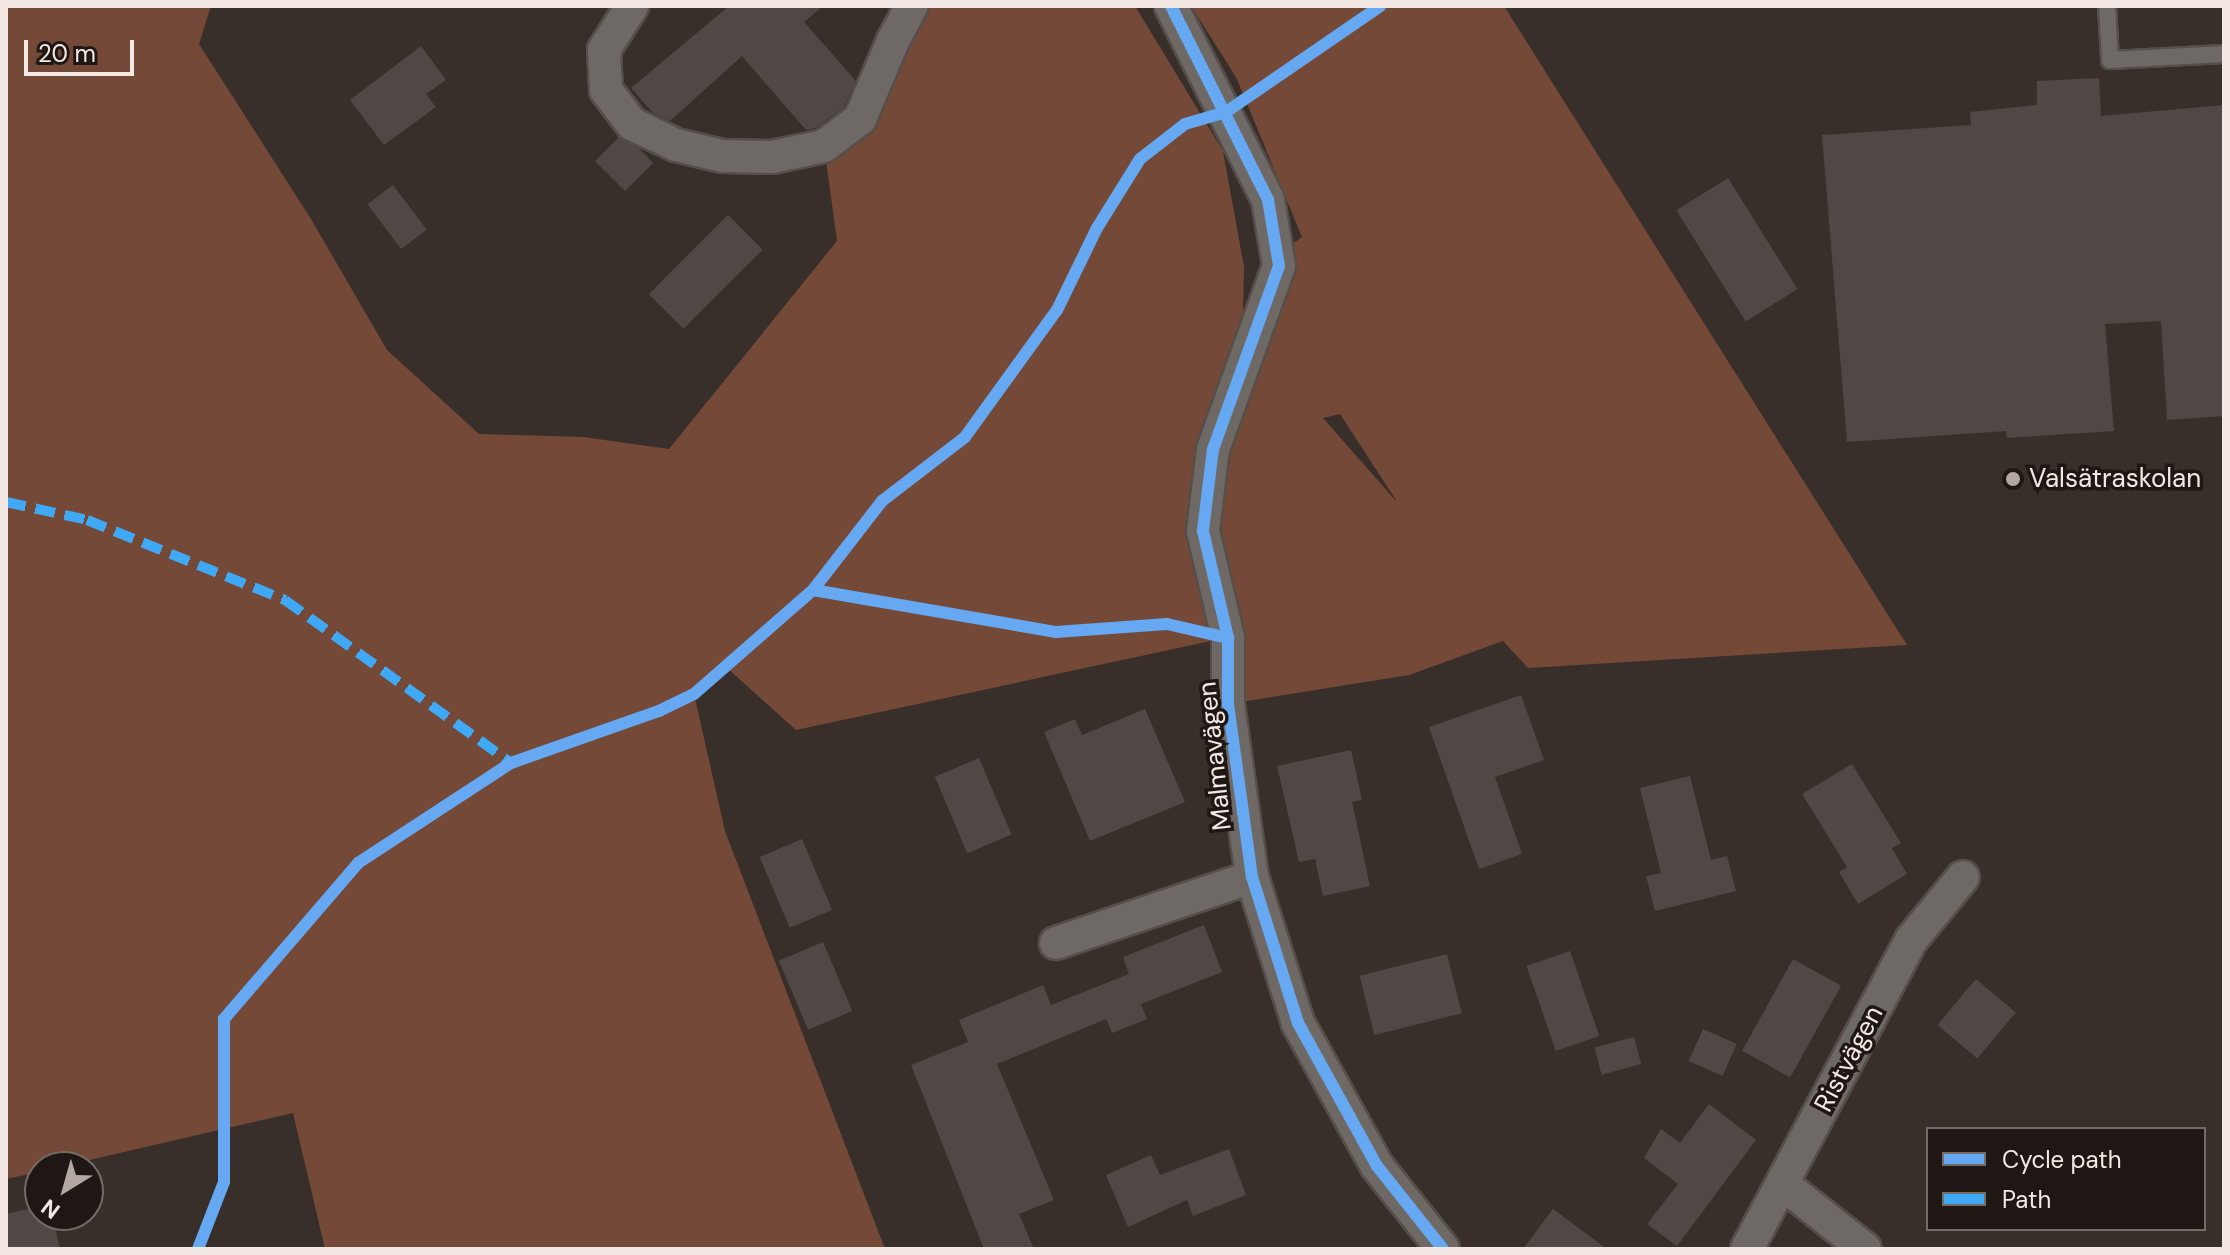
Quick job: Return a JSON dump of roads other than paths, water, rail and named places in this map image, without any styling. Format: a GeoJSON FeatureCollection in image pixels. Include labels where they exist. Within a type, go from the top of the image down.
{"type":"FeatureCollection","features":[{"type":"Feature","properties":{"kind":"street"},"geometry":{"type":"LineString","coordinates":[[632,6],[604,50],[606,90],[632,124],[676,145],[722,156],[772,157],[824,146],[860,119],[893,41],[912,6]]}},
{"type":"Feature","properties":{"kind":"street","name":"Malmavägen"},"geometry":{"type":"LineString","coordinates":[[1171,6],[1268,200],[1279,266],[1213,449],[1203,531],[1228,638],[1228,704],[1252,877],[1298,1023],[1377,1166],[1443,1249]]}},
{"type":"Feature","properties":{"kind":"street"},"geometry":{"type":"LineString","coordinates":[[1056,943],[1252,877]]}},
{"type":"Feature","properties":{"kind":"street","name":"Ristvägen"},"geometry":{"type":"LineString","coordinates":[[1747,1249],[1784,1185],[1912,939],[1963,877]]}},
{"type":"Feature","properties":{"kind":"street"},"geometry":{"type":"LineString","coordinates":[[1784,1185],[1865,1249]]}},
{"type":"Feature","properties":{"kind":"lane"},"geometry":{"type":"LineString","coordinates":[[2107,6],[2110,60],[2224,54]]}},
{"type":"Feature","properties":{"kind":"place","name":"Valsätraskolan"},"geometry":{"type":"Point","coordinates":[2013,479]}}]}
